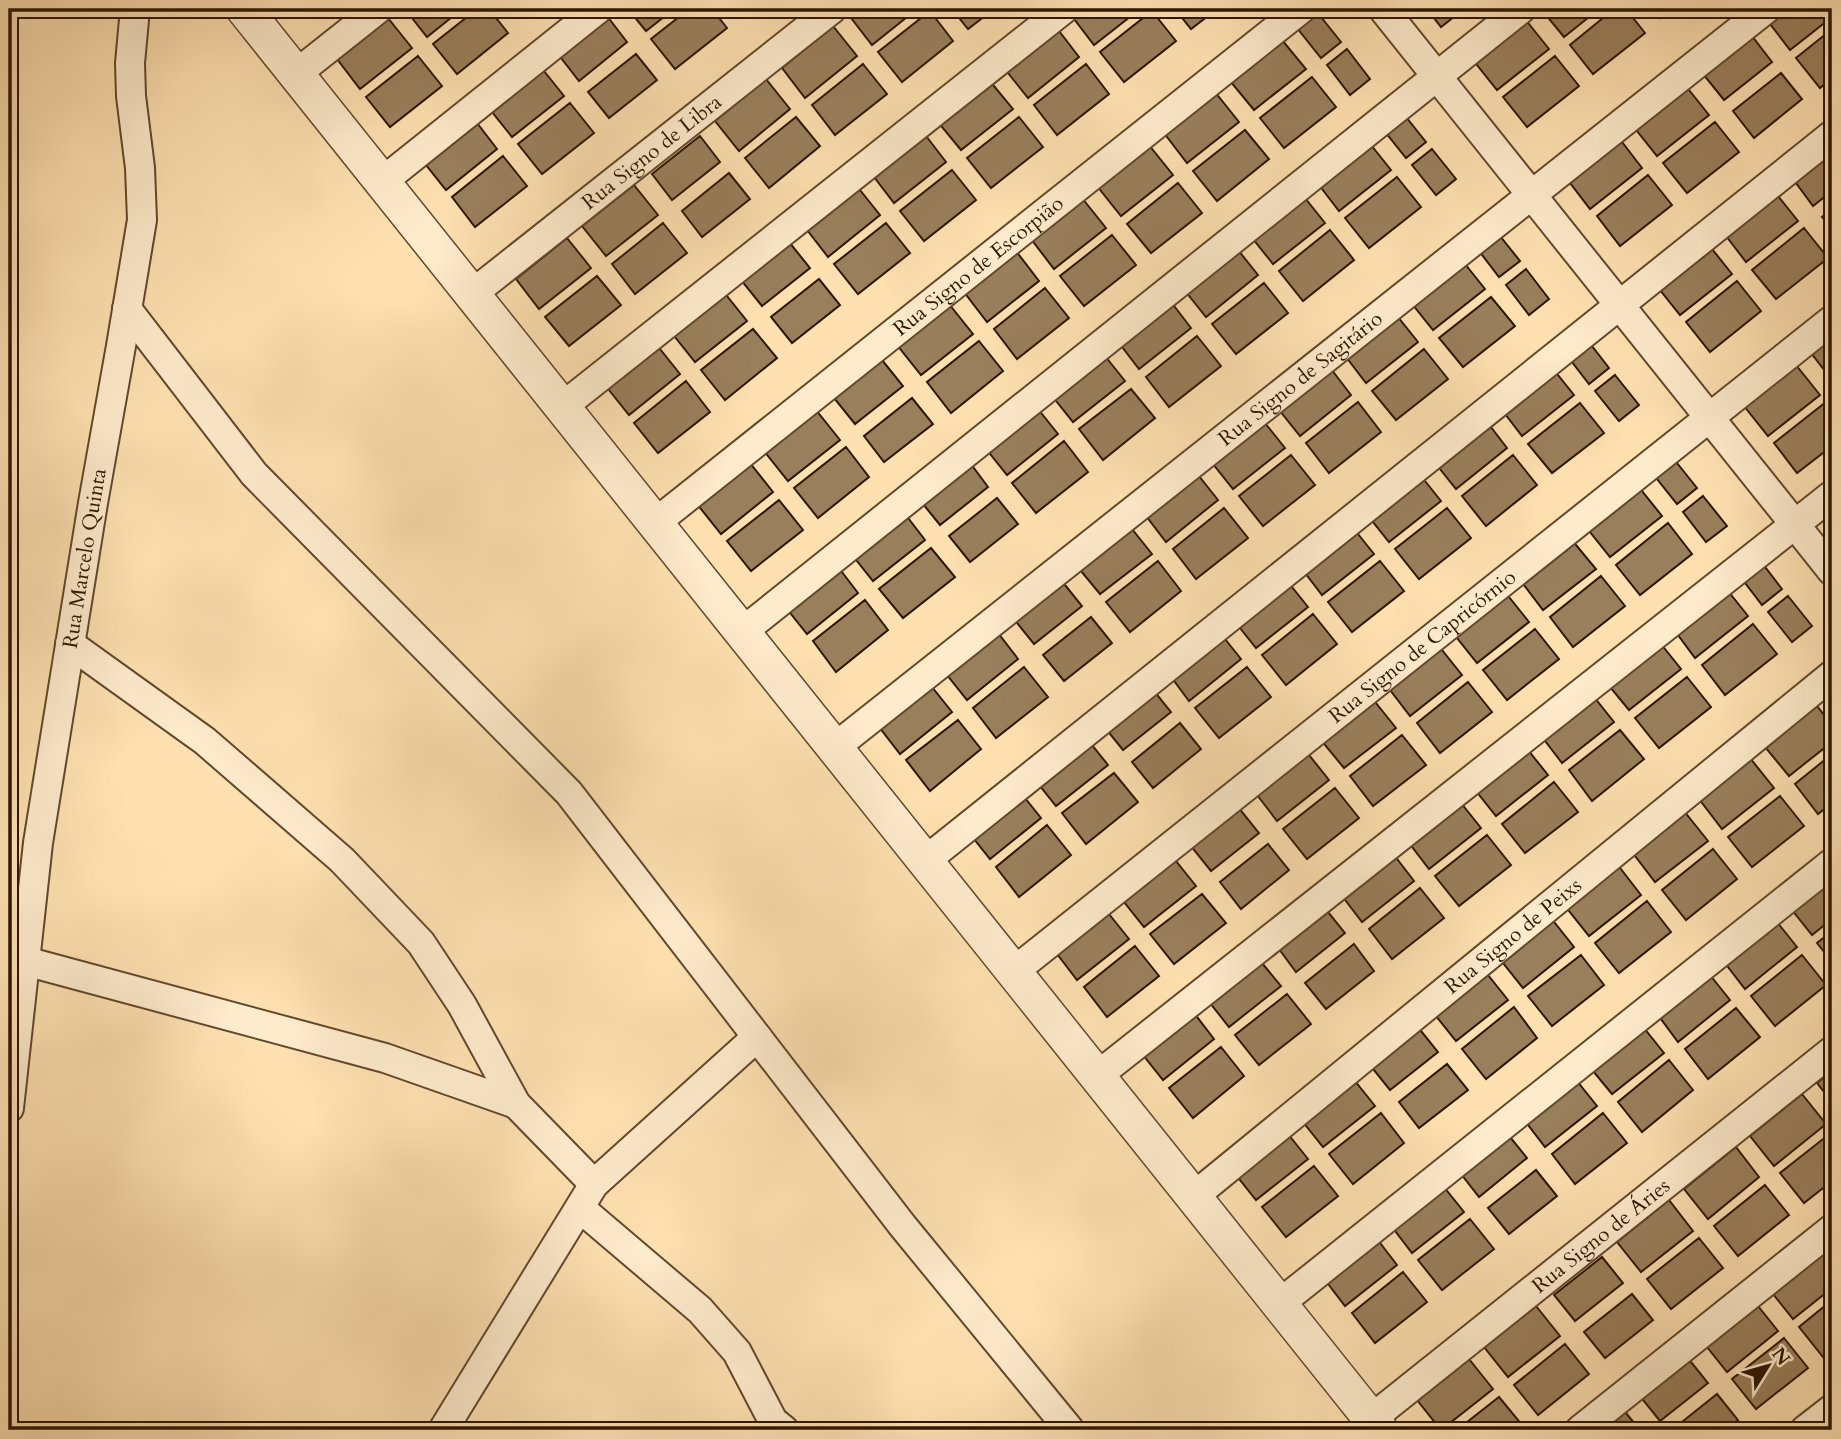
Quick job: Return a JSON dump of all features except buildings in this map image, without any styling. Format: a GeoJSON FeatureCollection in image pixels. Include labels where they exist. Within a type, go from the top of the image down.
{"type":"FeatureCollection","features":[{"type":"Feature","properties":{"kind":"street","name":"Rua Marcelo Quinta"},"geometry":{"type":"LineString","coordinates":[[9,1108],[38,843],[142,220],[140,168],[131,96],[130,63],[135,9]]}},
{"type":"Feature","properties":{"kind":"street"},"geometry":{"type":"LineString","coordinates":[[244,9],[1375,1425]]}},
{"type":"Feature","properties":{"kind":"street"},"geometry":{"type":"LineString","coordinates":[[296,74],[378,9]]}},
{"type":"Feature","properties":{"kind":"street"},"geometry":{"type":"LineString","coordinates":[[383,181],[598,9]]}},
{"type":"Feature","properties":{"kind":"street","name":"Rua Signo de Libra"},"geometry":{"type":"LineString","coordinates":[[472,294],[832,9]]}},
{"type":"Feature","properties":{"kind":"street"},"geometry":{"type":"LineString","coordinates":[[562,407],[1064,9]]}},
{"type":"Feature","properties":{"kind":"street","name":"Rua Signo de Escorpião"},"geometry":{"type":"LineString","coordinates":[[655,523],[1301,9]]}},
{"type":"Feature","properties":{"kind":"street"},"geometry":{"type":"LineString","coordinates":[[1383,9],[1832,571]]}},
{"type":"Feature","properties":{"kind":"street"},"geometry":{"type":"LineString","coordinates":[[742,632],[1521,9]]}},
{"type":"Feature","properties":{"kind":"street","name":"Rua Signo de Sagitário"},"geometry":{"type":"LineString","coordinates":[[835,748],[1766,9]]}},
{"type":"Feature","properties":{"kind":"street"},"geometry":{"type":"LineString","coordinates":[[925,861],[1832,135]]}},
{"type":"Feature","properties":{"kind":"street"},"geometry":{"type":"LineString","coordinates":[[127,310],[254,474],[569,793],[902,1225],[1069,1430]]}},
{"type":"Feature","properties":{"kind":"street","name":"Rua Signo de Capricórnio"},"geometry":{"type":"LineString","coordinates":[[1013,972],[1832,320]]}},
{"type":"Feature","properties":{"kind":"street"},"geometry":{"type":"LineString","coordinates":[[1097,1076],[1832,495]]}},
{"type":"Feature","properties":{"kind":"street"},"geometry":{"type":"LineString","coordinates":[[70,644],[205,741],[342,860],[421,943],[462,1005],[516,1104],[594,1184]]}},
{"type":"Feature","properties":{"kind":"street","name":"Rua Signo de Peixs"},"geometry":{"type":"LineString","coordinates":[[1193,1197],[1832,675]]}},
{"type":"Feature","properties":{"kind":"street"},"geometry":{"type":"LineString","coordinates":[[1279,1304],[1832,863]]}},
{"type":"Feature","properties":{"kind":"street"},"geometry":{"type":"LineString","coordinates":[[25,961],[385,1058],[516,1104]]}},
{"type":"Feature","properties":{"kind":"street"},"geometry":{"type":"LineString","coordinates":[[443,1430],[594,1184],[757,1037]]}},
{"type":"Feature","properties":{"kind":"street","name":"Rua Signo de Áries"},"geometry":{"type":"LineString","coordinates":[[1375,1425],[1832,1051]]}},
{"type":"Feature","properties":{"kind":"street"},"geometry":{"type":"LineString","coordinates":[[580,1208],[701,1310],[737,1352],[774,1427]]}},
{"type":"Feature","properties":{"kind":"street"},"geometry":{"type":"LineString","coordinates":[[1580,1430],[1832,1229]]}},
{"type":"Feature","properties":{"kind":"street"},"geometry":{"type":"LineString","coordinates":[[1805,1430],[1832,1409]]}}]}
